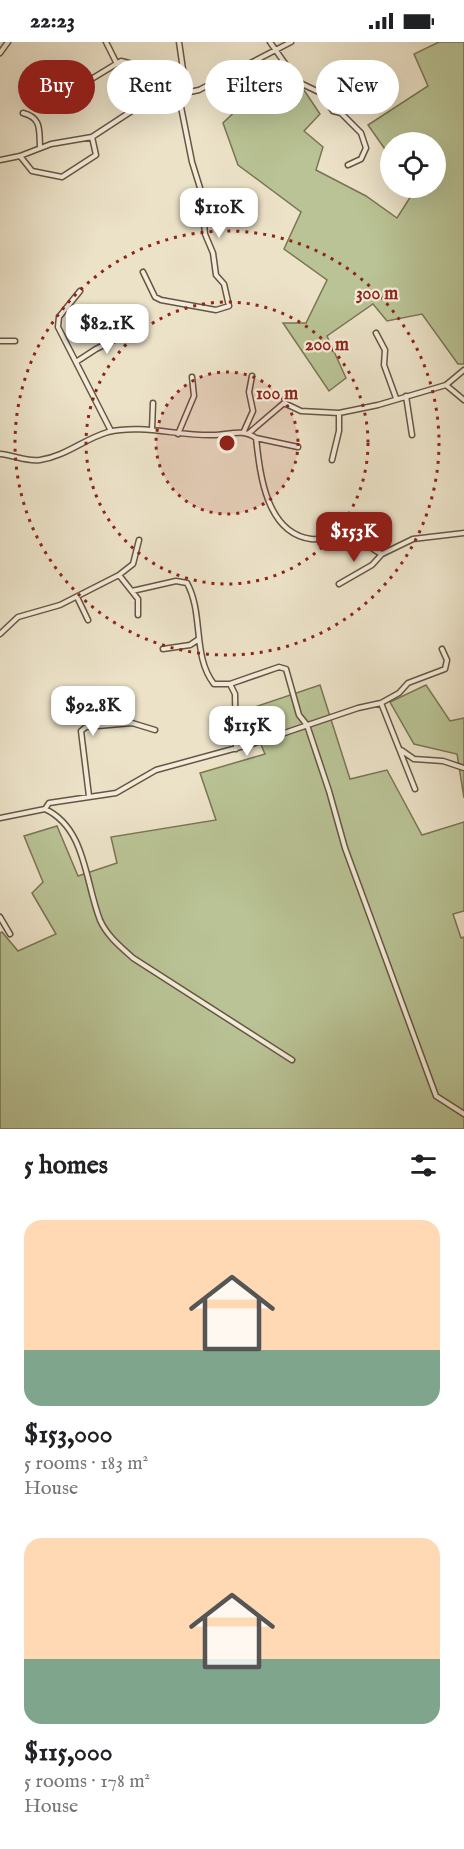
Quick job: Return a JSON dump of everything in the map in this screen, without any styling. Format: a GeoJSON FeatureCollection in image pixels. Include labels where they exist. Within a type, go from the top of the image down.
{"type":"FeatureCollection","features":[{"type":"Feature","properties":{"kind":"street"},"geometry":{"type":"LineString","coordinates":[[0,53],[8,42]]}},
{"type":"Feature","properties":{"kind":"street"},"geometry":{"type":"LineString","coordinates":[[106,42],[115,60]]}},
{"type":"Feature","properties":{"kind":"street"},"geometry":{"type":"LineString","coordinates":[[179,42],[181,60]]}},
{"type":"Feature","properties":{"kind":"street"},"geometry":{"type":"LineString","coordinates":[[270,42],[298,82],[316,91]]}},
{"type":"Feature","properties":{"kind":"street"},"geometry":{"type":"LineString","coordinates":[[193,91],[291,42]]}},
{"type":"Feature","properties":{"kind":"street"},"geometry":{"type":"LineString","coordinates":[[27,114],[34,116],[39,122],[40,147]]}},
{"type":"Feature","properties":{"kind":"street"},"geometry":{"type":"LineString","coordinates":[[0,160],[20,156],[40,147],[92,137],[127,114]]}},
{"type":"Feature","properties":{"kind":"street"},"geometry":{"type":"LineString","coordinates":[[143,273],[155,297],[161,300],[216,310],[229,306],[224,284],[216,275],[213,253],[205,234],[201,190],[192,162],[182,114]]}},
{"type":"Feature","properties":{"kind":"street"},"geometry":{"type":"LineString","coordinates":[[342,114],[361,133],[366,148],[361,159],[348,165]]}},
{"type":"Feature","properties":{"kind":"street"},"geometry":{"type":"LineString","coordinates":[[20,156],[32,171],[62,177],[96,155],[92,137]]}},
{"type":"Feature","properties":{"kind":"street"},"geometry":{"type":"LineString","coordinates":[[80,291],[59,317],[58,327],[111,431]]}},
{"type":"Feature","properties":{"kind":"street"},"geometry":{"type":"LineString","coordinates":[[75,362],[130,332]]}},
{"type":"Feature","properties":{"kind":"street"},"geometry":{"type":"LineString","coordinates":[[376,333],[385,350],[384,366],[396,398]]}},
{"type":"Feature","properties":{"kind":"street"},"geometry":{"type":"LineString","coordinates":[[0,342],[15,341]]}},
{"type":"Feature","properties":{"kind":"street"},"geometry":{"type":"LineString","coordinates":[[0,454],[18,459],[38,460],[61,456],[89,439],[111,431],[152,429],[178,435],[225,435],[246,432],[284,403],[301,411],[339,413],[378,405],[446,385],[464,370]]}},
{"type":"Feature","properties":{"kind":"street"},"geometry":{"type":"LineString","coordinates":[[246,432],[253,411],[249,383],[252,376]]}},
{"type":"Feature","properties":{"kind":"street"},"geometry":{"type":"LineString","coordinates":[[178,435],[194,396],[192,377]]}},
{"type":"Feature","properties":{"kind":"street"},"geometry":{"type":"LineString","coordinates":[[446,385],[464,400]]}},
{"type":"Feature","properties":{"kind":"street"},"geometry":{"type":"LineString","coordinates":[[406,396],[412,435]]}},
{"type":"Feature","properties":{"kind":"street"},"geometry":{"type":"LineString","coordinates":[[152,429],[153,403]]}},
{"type":"Feature","properties":{"kind":"street"},"geometry":{"type":"LineString","coordinates":[[332,460],[339,431],[339,413]]}},
{"type":"Feature","properties":{"kind":"street"},"geometry":{"type":"LineString","coordinates":[[246,432],[256,438],[298,447]]}},
{"type":"Feature","properties":{"kind":"street"},"geometry":{"type":"LineString","coordinates":[[256,438],[260,480],[268,501],[289,531],[313,540],[345,533],[354,534],[363,543],[382,554]]}},
{"type":"Feature","properties":{"kind":"street"},"geometry":{"type":"LineString","coordinates":[[339,584],[372,565],[382,554],[413,539],[464,533]]}},
{"type":"Feature","properties":{"kind":"street"},"geometry":{"type":"LineString","coordinates":[[0,634],[18,617],[40,612],[77,597],[119,575],[133,564],[140,540]]}},
{"type":"Feature","properties":{"kind":"street"},"geometry":{"type":"LineString","coordinates":[[119,575],[140,605],[138,615]]}},
{"type":"Feature","properties":{"kind":"street"},"geometry":{"type":"LineString","coordinates":[[132,591],[176,581],[187,583],[195,608],[207,673],[219,686],[279,667],[286,669],[299,715],[307,725],[345,848],[436,1096],[464,1114]]}},
{"type":"Feature","properties":{"kind":"street"},"geometry":{"type":"LineString","coordinates":[[77,597],[88,620]]}},
{"type":"Feature","properties":{"kind":"street"},"geometry":{"type":"LineString","coordinates":[[163,649],[190,645],[199,639]]}},
{"type":"Feature","properties":{"kind":"street"},"geometry":{"type":"LineString","coordinates":[[45,809],[50,803],[116,793],[156,770],[236,749],[358,708],[381,703],[399,693],[408,683],[445,669],[447,660],[442,649]]}},
{"type":"Feature","properties":{"kind":"street"},"geometry":{"type":"LineString","coordinates":[[230,684],[235,694],[236,749]]}},
{"type":"Feature","properties":{"kind":"street"},"geometry":{"type":"LineString","coordinates":[[381,703],[414,789]]}},
{"type":"Feature","properties":{"kind":"street"},"geometry":{"type":"LineString","coordinates":[[102,725],[101,716],[109,704]]}},
{"type":"Feature","properties":{"kind":"street"},"geometry":{"type":"LineString","coordinates":[[89,796],[81,731],[86,727],[132,723],[155,730]]}},
{"type":"Feature","properties":{"kind":"street"},"geometry":{"type":"LineString","coordinates":[[400,750],[414,759],[443,760],[464,768]]}},
{"type":"Feature","properties":{"kind":"street"},"geometry":{"type":"LineString","coordinates":[[0,818],[45,809],[55,814],[70,828],[100,921],[110,937],[134,958],[292,1060]]}},
{"type":"Feature","properties":{"kind":"street"},"geometry":{"type":"LineString","coordinates":[[0,917],[10,934]]}},
{"type":"Feature","properties":{"kind":"green space"},"geometry":{"type":"Polygon","coordinates":[[[439,42],[464,42],[464,364],[458,364],[422,314],[387,321],[373,304],[327,336],[346,378],[329,391],[283,323],[306,323],[327,280],[284,249],[301,212],[238,165],[223,123],[232,114],[304,114],[304,90],[316,108],[316,114],[320,114],[304,131],[323,147],[316,170],[366,196],[397,218],[410,198],[446,198],[446,132],[380,132],[380,142],[368,125],[385,114],[399,114],[399,105],[428,86],[414,54],[439,42]]]}},
{"type":"Feature","properties":{"kind":"green space"},"geometry":{"type":"Polygon","coordinates":[[[320,685],[350,779],[387,770],[422,835],[464,822],[464,911],[453,914],[461,938],[464,937],[464,1129],[0,1129],[0,933],[2,932],[18,951],[56,934],[32,893],[43,882],[24,836],[57,826],[78,876],[117,863],[111,837],[216,820],[200,773],[265,754],[246,710],[320,685]]]}},
{"type":"Feature","properties":{"kind":"green space"},"geometry":{"type":"Polygon","coordinates":[[[426,685],[450,721],[464,718],[464,798],[457,754],[414,744],[390,702],[426,685]]]}}]}
